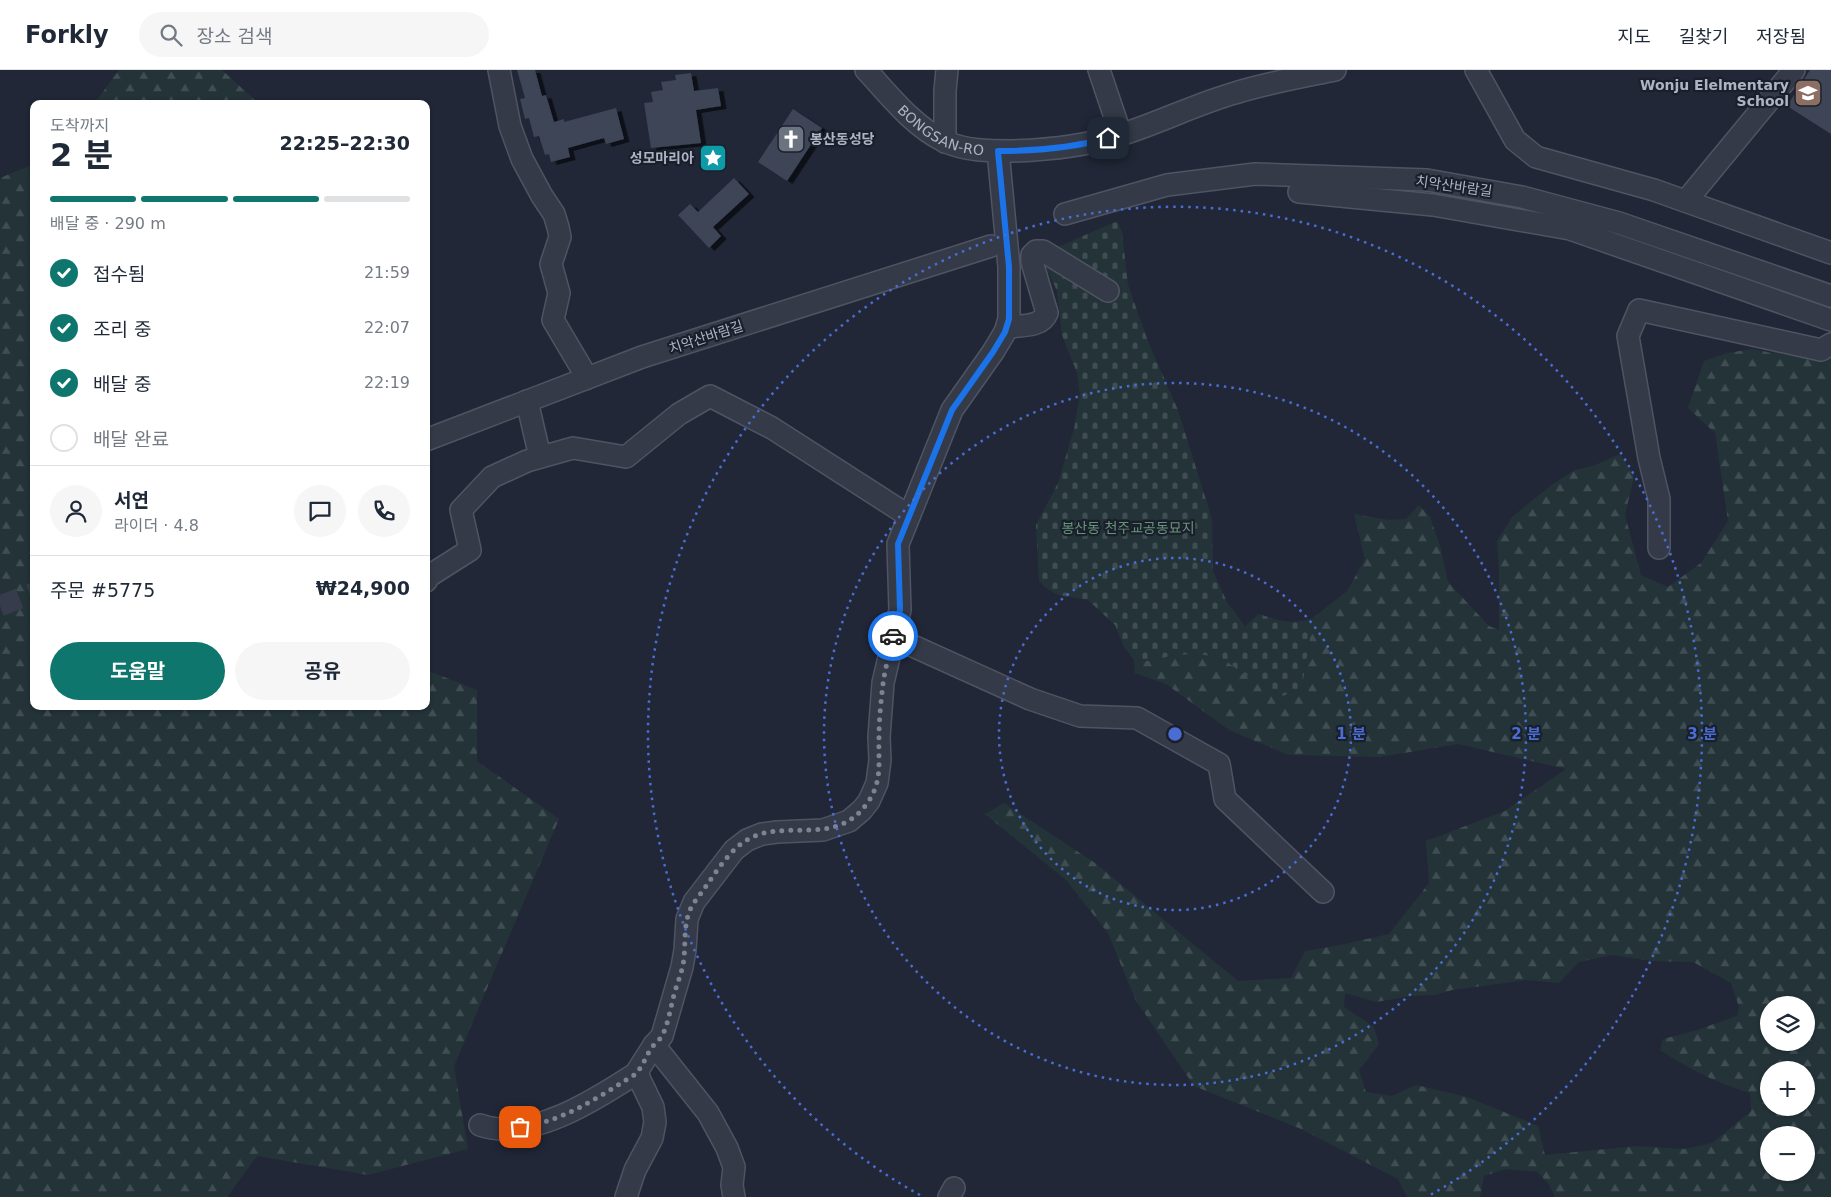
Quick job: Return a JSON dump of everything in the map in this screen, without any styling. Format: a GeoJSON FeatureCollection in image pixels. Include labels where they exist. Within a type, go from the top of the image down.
{"type":"FeatureCollection","features":[{"type":"Feature","properties":{"kind":"street"},"geometry":{"type":"LineString","coordinates":[[498,70],[510,126],[522,159],[554,214],[558,227],[560,237],[551,264],[559,293],[554,320],[586,379]]}},
{"type":"Feature","properties":{"kind":"street","name":"BONGSAN-RO"},"geometry":{"type":"LineString","coordinates":[[866,70],[902,109],[922,127],[945,142],[973,149],[998,151],[1034,151],[1074,146],[1121,135],[1234,93],[1308,73],[1335,70]]}},
{"type":"Feature","properties":{"kind":"street"},"geometry":{"type":"LineString","coordinates":[[945,142],[947,70]]}},
{"type":"Feature","properties":{"kind":"street"},"geometry":{"type":"LineString","coordinates":[[1099,70],[1121,135]]}},
{"type":"Feature","properties":{"kind":"street"},"geometry":{"type":"LineString","coordinates":[[1476,70],[1515,140],[1536,157],[1654,190],[1831,253]]}},
{"type":"Feature","properties":{"kind":"street"},"geometry":{"type":"LineString","coordinates":[[1686,201],[1794,70]]}},
{"type":"Feature","properties":{"kind":"street"},"geometry":{"type":"LineString","coordinates":[[480,1125],[493,1130],[534,1125],[573,1111],[638,1072],[654,1045],[662,1036],[682,967],[687,919],[694,902],[734,850],[747,840],[762,834],[823,830],[839,825],[848,821],[862,810],[869,801],[877,783],[880,760],[879,737],[883,683],[900,610],[898,544],[952,410],[993,352],[1007,327],[1009,319],[1009,267],[998,151]]}},
{"type":"Feature","properties":{"kind":"street","name":"치악산바람길"},"geometry":{"type":"LineString","coordinates":[[1065,214],[1167,185],[1255,174],[1427,180],[1522,197],[1618,222],[1831,296]]}},
{"type":"Feature","properties":{"kind":"street"},"geometry":{"type":"LineString","coordinates":[[1299,192],[1433,205],[1570,229],[1831,320]]}},
{"type":"Feature","properties":{"kind":"street","name":"치악산바람길"},"geometry":{"type":"LineString","coordinates":[[430,438],[642,357],[991,246]]}},
{"type":"Feature","properties":{"kind":"street"},"geometry":{"type":"LineString","coordinates":[[1007,327],[1039,323],[1047,314],[1032,262],[1032,256],[1036,252],[1043,251],[1108,291]]}},
{"type":"Feature","properties":{"kind":"street"},"geometry":{"type":"LineString","coordinates":[[1659,548],[1659,499],[1649,458],[1628,336],[1639,310],[1821,350],[1831,344]]}},
{"type":"Feature","properties":{"kind":"street"},"geometry":{"type":"LineString","coordinates":[[430,575],[470,550],[461,510],[492,477],[527,461],[572,448],[626,458],[679,414],[710,396],[772,428],[909,516]]}},
{"type":"Feature","properties":{"kind":"street"},"geometry":{"type":"LineString","coordinates":[[527,401],[540,457]]}},
{"type":"Feature","properties":{"kind":"street"},"geometry":{"type":"LineString","coordinates":[[893,637],[1030,699],[1080,716],[1136,718],[1219,764],[1225,799],[1323,892]]}},
{"type":"Feature","properties":{"kind":"street"},"geometry":{"type":"LineString","coordinates":[[654,1045],[712,1120],[734,1167],[732,1185],[734,1197]]}},
{"type":"Feature","properties":{"kind":"street"},"geometry":{"type":"LineString","coordinates":[[626,1197],[640,1160],[652,1138],[655,1122],[653,1107],[638,1072]]}},
{"type":"Feature","properties":{"kind":"green space"},"geometry":{"type":"Polygon","coordinates":[[[119,70],[222,70],[255,100],[97,100],[119,70]]]}},
{"type":"Feature","properties":{"kind":"green space"},"geometry":{"type":"Polygon","coordinates":[[[30,166],[30,710],[430,710],[430,672],[477,690],[477,761],[559,819],[454,1066],[468,1149],[368,1175],[257,1156],[227,1197],[0,1197],[0,178],[30,166]]]}},
{"type":"Feature","properties":{"kind":"green space","name":"봉산동 천주교공동묘지"},"geometry":{"type":"Polygon","coordinates":[[[1117,221],[1122,232],[1128,285],[1149,344],[1178,410],[1212,519],[1213,571],[1227,602],[1245,626],[1259,614],[1273,619],[1292,622],[1313,618],[1302,687],[1281,697],[1267,685],[1244,675],[1224,659],[1200,654],[1174,655],[1151,661],[1134,660],[1123,645],[1115,625],[1088,600],[1058,595],[1039,581],[1036,525],[1058,483],[1074,429],[1080,395],[1077,373],[1062,335],[1057,291],[1046,267],[1047,257],[1058,247],[1117,221]]]}},
{"type":"Feature","properties":{"kind":"green space"},"geometry":{"type":"Polygon","coordinates":[[[1792,345],[1831,346],[1831,1197],[1555,1197],[1549,1185],[1538,1172],[1506,1169],[1484,1176],[1480,1197],[1407,1197],[1398,1179],[1301,1129],[1194,1086],[1135,999],[1108,933],[1066,880],[985,814],[1004,803],[1095,863],[1238,981],[1291,978],[1305,951],[1389,934],[1429,883],[1426,841],[1505,811],[1566,769],[1458,744],[1380,757],[1289,755],[1229,730],[1166,684],[1135,673],[1134,660],[1151,661],[1174,655],[1200,653],[1224,659],[1244,675],[1267,685],[1281,697],[1302,687],[1313,618],[1347,591],[1365,559],[1354,514],[1389,520],[1406,519],[1419,505],[1430,517],[1441,549],[1448,582],[1489,626],[1499,630],[1497,541],[1512,517],[1550,486],[1575,470],[1593,466],[1620,454],[1634,476],[1625,515],[1641,575],[1668,587],[1701,563],[1728,521],[1715,433],[1688,408],[1704,361],[1727,353],[1753,349],[1772,353],[1792,345]],[[1613,955],[1579,962],[1559,983],[1527,980],[1452,990],[1435,995],[1411,996],[1376,1002],[1345,993],[1344,1007],[1374,1027],[1379,1044],[1359,1070],[1366,1092],[1392,1096],[1416,1085],[1467,1097],[1538,1126],[1545,1155],[1636,1146],[1685,1149],[1712,1143],[1751,1111],[1750,1093],[1704,1075],[1660,1050],[1663,1039],[1694,1031],[1737,1016],[1739,1007],[1731,983],[1693,962],[1651,961],[1613,955]]]}},
{"type":"Feature","properties":{"kind":"building"},"geometry":{"type":"Polygon","coordinates":[[[517,70],[535,70],[542,96],[546,95],[554,122],[564,119],[564,122],[616,108],[624,139],[606,144],[604,138],[568,148],[570,157],[551,162],[549,154],[545,155],[539,136],[534,137],[529,118],[525,119],[520,99],[525,98],[517,70]]]}},
{"type":"Feature","properties":{"kind":"building"},"geometry":{"type":"Polygon","coordinates":[[[1810,70],[1831,70],[1831,134],[1787,106],[1810,70]]]}},
{"type":"Feature","properties":{"kind":"building"},"geometry":{"type":"Polygon","coordinates":[[[691,73],[694,91],[718,88],[721,106],[696,110],[701,143],[651,148],[644,103],[653,102],[651,92],[663,90],[661,82],[676,80],[675,75],[691,73]]]}},
{"type":"Feature","properties":{"kind":"building"},"geometry":{"type":"Polygon","coordinates":[[[793,109],[822,128],[787,181],[758,162],[793,109]]]}},
{"type":"Feature","properties":{"kind":"building"},"geometry":{"type":"Polygon","coordinates":[[[734,178],[749,194],[713,227],[721,236],[709,248],[678,215],[690,204],[698,212],[734,178]]]}},
{"type":"Feature","properties":{"kind":"tunnel"},"geometry":{"type":"LineString","coordinates":[[0,606],[30,595]]}},
{"type":"Feature","properties":{"kind":"way so far"},"geometry":{"type":"LineString","coordinates":[[520,1127],[534,1125],[573,1111],[638,1072],[654,1045],[662,1036],[670,1014],[682,967],[687,919],[694,902],[734,850],[747,840],[762,834],[823,830],[839,825],[848,821],[862,810],[869,801],[877,783],[879,772],[879,737],[883,683],[893,636]]}},
{"type":"Feature","properties":{"kind":"place","name":"Wonju Elelmentary School"},"geometry":{"type":"Point","coordinates":[1808,93]}},
{"type":"Feature","properties":{"kind":"place","name":"봉산동성당"},"geometry":{"type":"Point","coordinates":[791,139]}},
{"type":"Feature","properties":{"kind":"place","name":"성모마리아"},"geometry":{"type":"Point","coordinates":[713,158]}},
{"type":"Feature","properties":{"kind":"route"},"geometry":{"type":"LineString","coordinates":[[893,636],[900,610],[898,544],[952,410],[993,352],[1005,332],[1009,319],[1009,267],[998,151],[1034,151],[1074,146],[1108,138]]}}]}
